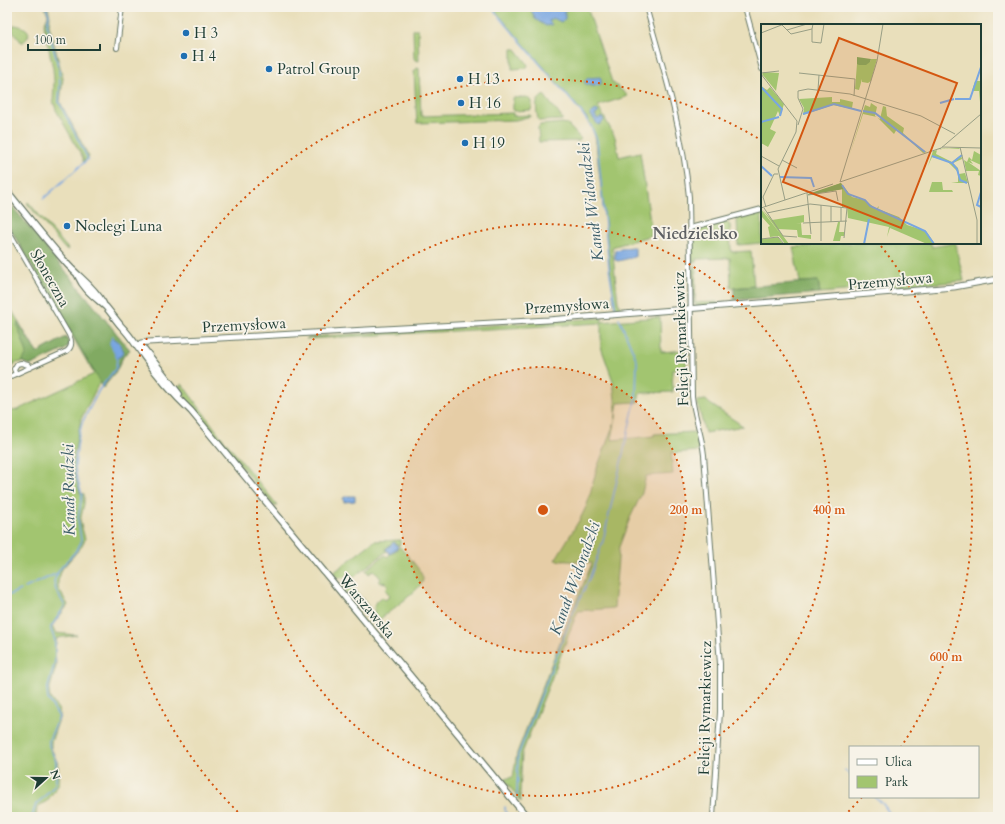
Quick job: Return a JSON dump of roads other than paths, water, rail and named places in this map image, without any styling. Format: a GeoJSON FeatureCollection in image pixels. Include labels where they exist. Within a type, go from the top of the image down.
{"type":"FeatureCollection","features":[{"type":"Feature","properties":{"kind":"main road","name":"Warszawska"},"geometry":{"type":"LineString","coordinates":[[7,191],[78,276],[85,280],[100,298],[105,307],[138,346],[148,362],[182,404],[190,411],[526,816]]}},
{"type":"Feature","properties":{"kind":"street"},"geometry":{"type":"LineString","coordinates":[[117,48],[122,7]]}},
{"type":"Feature","properties":{"kind":"street","name":"Felicji Rymarkiewicz"},"geometry":{"type":"LineString","coordinates":[[646,7],[673,102],[683,145],[688,184],[692,396],[704,455],[720,664],[720,712],[713,817]]}},
{"type":"Feature","properties":{"kind":"street"},"geometry":{"type":"LineString","coordinates":[[745,7],[761,65]]}},
{"type":"Feature","properties":{"kind":"street"},"geometry":{"type":"LineString","coordinates":[[690,228],[761,209]]}},
{"type":"Feature","properties":{"kind":"street","name":"Słoneczna"},"geometry":{"type":"LineString","coordinates":[[7,228],[71,341],[71,346],[67,351],[29,368]]}},
{"type":"Feature","properties":{"kind":"street","name":"Przemysłowa"},"geometry":{"type":"LineString","coordinates":[[138,346],[148,342],[540,320],[782,302],[954,287],[998,279]]}},
{"type":"Feature","properties":{"kind":"street"},"geometry":{"type":"LineString","coordinates":[[22,363],[28,365],[29,368],[14,375],[14,369],[17,364],[22,363]]}},
{"type":"Feature","properties":{"kind":"water"},"geometry":{"type":"Polygon","coordinates":[[[530,7],[565,7],[565,19],[561,22],[553,18],[549,21],[552,25],[546,26],[535,19],[530,7]]]}},
{"type":"Feature","properties":{"kind":"water"},"geometry":{"type":"Polygon","coordinates":[[[600,77],[601,84],[599,85],[590,86],[584,82],[588,78],[600,77]]]}},
{"type":"Feature","properties":{"kind":"water"},"geometry":{"type":"Polygon","coordinates":[[[596,110],[599,112],[595,115],[597,119],[602,117],[604,120],[598,125],[590,114],[596,110]]]}},
{"type":"Feature","properties":{"kind":"water"},"geometry":{"type":"Polygon","coordinates":[[[635,247],[635,257],[618,261],[615,260],[615,250],[635,247]]]}},
{"type":"Feature","properties":{"kind":"water"},"geometry":{"type":"Polygon","coordinates":[[[112,337],[118,341],[124,351],[121,356],[117,358],[110,343],[112,337]]]}},
{"type":"Feature","properties":{"kind":"water"},"geometry":{"type":"Polygon","coordinates":[[[347,496],[355,496],[355,501],[344,502],[343,498],[347,496]]]}},
{"type":"Feature","properties":{"kind":"water"},"geometry":{"type":"Polygon","coordinates":[[[394,542],[398,547],[390,554],[386,549],[394,542]]]}},
{"type":"Feature","properties":{"kind":"waterway","name":"Kanał Rudzki"},"geometry":{"type":"LineString","coordinates":[[43,199],[88,159],[59,102],[59,69],[47,24],[49,15],[46,7]]}},
{"type":"Feature","properties":{"kind":"waterway","name":"Kanał Widoradzki"},"geometry":{"type":"LineString","coordinates":[[491,7],[582,113],[591,126],[597,140],[609,268],[616,311]]}},
{"type":"Feature","properties":{"kind":"waterway","name":"Kanał Widoradzki"},"geometry":{"type":"LineString","coordinates":[[517,796],[518,755],[573,613],[590,577],[603,541],[636,397],[637,361],[619,318]]}},
{"type":"Feature","properties":{"kind":"waterway","name":"Kanał Rudzki"},"geometry":{"type":"LineString","coordinates":[[32,817],[36,804],[54,786],[56,782],[56,761],[49,746],[49,740],[59,717],[48,699],[47,691],[55,662],[55,640],[51,627],[65,606],[56,590],[54,581],[59,570],[81,543],[78,519],[82,495],[75,466],[78,439],[82,423],[99,390],[116,368],[117,358],[110,343],[113,336]]}},
{"type":"Feature","properties":{"kind":"waterway"},"geometry":{"type":"LineString","coordinates":[[25,588],[58,573]]}},
{"type":"Feature","properties":{"kind":"waterway"},"geometry":{"type":"LineString","coordinates":[[7,596],[21,590]]}},
{"type":"Feature","properties":{"kind":"waterway"},"geometry":{"type":"LineString","coordinates":[[845,770],[849,774]]}},
{"type":"Feature","properties":{"kind":"waterway"},"geometry":{"type":"LineString","coordinates":[[876,798],[883,804],[892,817]]}},
{"type":"Feature","properties":{"kind":"waterway","name":"Kanał Widoradzki"},"geometry":{"type":"LineString","coordinates":[[505,807],[506,817]]}},
{"type":"Feature","properties":{"kind":"place","name":"H 3"},"geometry":{"type":"Point","coordinates":[186,33]}},
{"type":"Feature","properties":{"kind":"place","name":"H 4"},"geometry":{"type":"Point","coordinates":[184,56]}},
{"type":"Feature","properties":{"kind":"place","name":"Patrol Group"},"geometry":{"type":"Point","coordinates":[269,69]}},
{"type":"Feature","properties":{"kind":"place","name":"H 13"},"geometry":{"type":"Point","coordinates":[460,79]}},
{"type":"Feature","properties":{"kind":"place","name":"H 16"},"geometry":{"type":"Point","coordinates":[461,103]}},
{"type":"Feature","properties":{"kind":"place","name":"H 19"},"geometry":{"type":"Point","coordinates":[465,143]}},
{"type":"Feature","properties":{"kind":"place","name":"Noclegi Luna"},"geometry":{"type":"Point","coordinates":[67,226]}},
{"type":"Feature","properties":{"kind":"district","name":"Niedzielsko"},"geometry":{"type":"Point","coordinates":[695,233]}}]}
